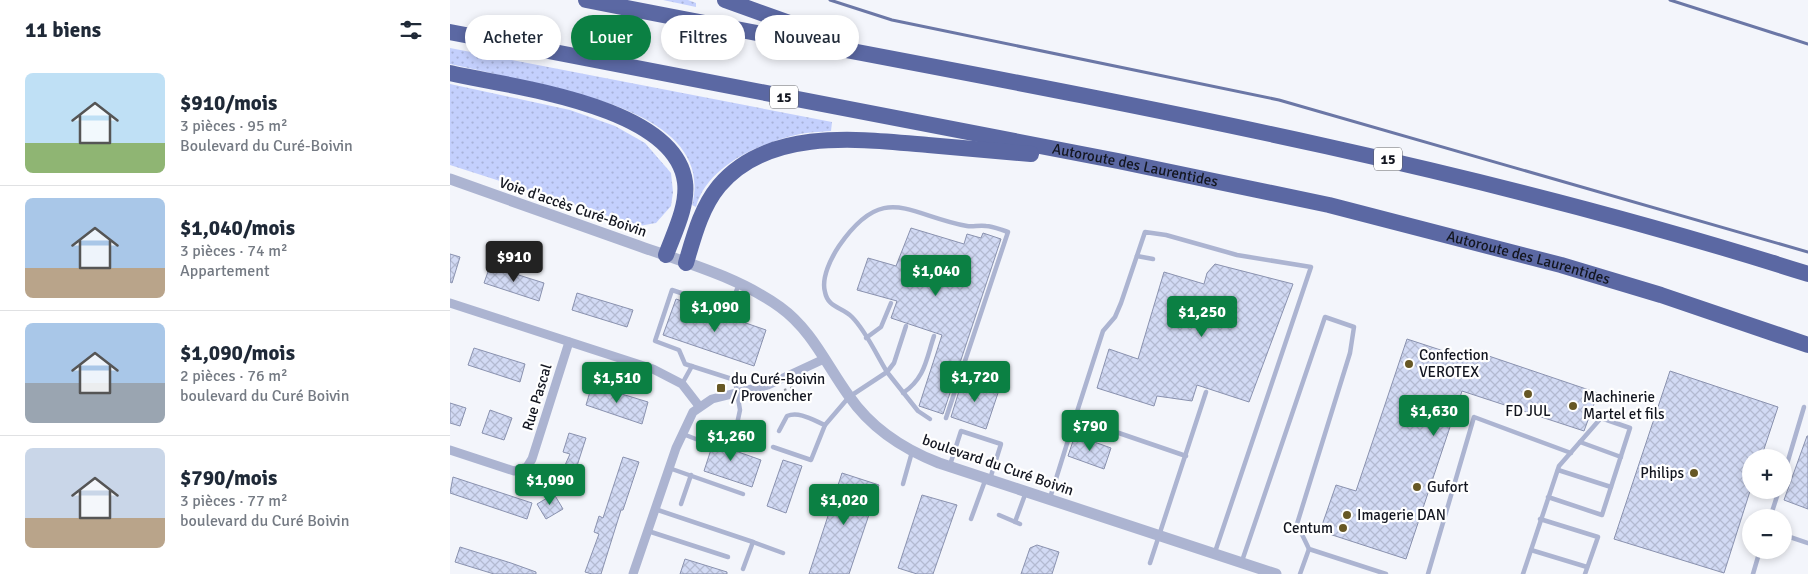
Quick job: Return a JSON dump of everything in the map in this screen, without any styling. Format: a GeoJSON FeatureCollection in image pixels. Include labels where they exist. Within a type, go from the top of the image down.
{"type":"FeatureCollection","features":[{"type":"Feature","properties":{"kind":"highway","name":"15"},"geometry":{"type":"LineString","coordinates":[[586,0],[1248,128],[1401,162],[1608,214],[1808,274]]}},
{"type":"Feature","properties":{"kind":"highway"},"geometry":{"type":"LineString","coordinates":[[725,0],[887,58]]}},
{"type":"Feature","properties":{"kind":"highway","name":"Autoroute des Laurentides"},"geometry":{"type":"LineString","coordinates":[[450,32],[1118,161],[1320,203],[1450,235],[1661,295],[1808,345]]}},
{"type":"Feature","properties":{"kind":"highway"},"geometry":{"type":"LineString","coordinates":[[450,72],[599,108],[638,124],[661,141],[680,166],[685,193],[666,255]]}},
{"type":"Feature","properties":{"kind":"highway"},"geometry":{"type":"LineString","coordinates":[[686,262],[702,215],[720,185],[749,162],[790,146],[826,141],[878,140],[1118,161]]}},
{"type":"Feature","properties":{"kind":"street","name":"Voie d'accès Curé-Boivin"},"geometry":{"type":"LineString","coordinates":[[450,179],[686,262]]}},
{"type":"Feature","properties":{"kind":"street","name":"boulevard du Curé Boivin"},"geometry":{"type":"LineString","coordinates":[[686,262],[765,297],[793,318],[809,335],[849,397],[880,430],[912,452],[949,466],[1215,553],[1242,563],[1253,570],[1276,574]]}},
{"type":"Feature","properties":{"kind":"street"},"geometry":{"type":"LineString","coordinates":[[450,303],[653,369],[682,384],[699,406]]}},
{"type":"Feature","properties":{"kind":"street","name":"Rue Pascal"},"geometry":{"type":"LineString","coordinates":[[450,450],[514,471],[527,467],[532,458],[569,342]]}},
{"type":"Feature","properties":{"kind":"street"},"geometry":{"type":"LineString","coordinates":[[633,574],[669,468],[690,416],[699,406],[712,399],[738,394],[780,380],[824,359]]}},
{"type":"Feature","properties":{"kind":"lane"},"geometry":{"type":"LineString","coordinates":[[930,419],[918,411],[903,393],[850,315],[835,308],[827,300],[824,284],[837,249],[849,234],[872,212],[897,206],[968,226],[987,226],[1008,232],[946,418]]}},
{"type":"Feature","properties":{"kind":"lane"},"geometry":{"type":"LineString","coordinates":[[1050,499],[1103,331],[1118,310],[1145,232],[1166,235],[1237,255],[1311,267],[1215,553]]}},
{"type":"Feature","properties":{"kind":"lane"},"geometry":{"type":"LineString","coordinates":[[1137,256],[1153,260]]}},
{"type":"Feature","properties":{"kind":"lane"},"geometry":{"type":"LineString","coordinates":[[737,424],[740,410],[738,394],[732,378],[685,364],[678,350],[655,341],[672,290],[730,310],[739,284]]}},
{"type":"Feature","properties":{"kind":"lane"},"geometry":{"type":"LineString","coordinates":[[866,338],[881,327],[891,303]]}},
{"type":"Feature","properties":{"kind":"lane"},"geometry":{"type":"LineString","coordinates":[[1242,563],[1324,317],[1354,327],[1350,352],[1297,524],[1309,549],[1300,574]]}},
{"type":"Feature","properties":{"kind":"lane"},"geometry":{"type":"LineString","coordinates":[[773,447],[811,460],[825,425],[849,397],[887,372],[894,363],[906,326]]}},
{"type":"Feature","properties":{"kind":"lane"},"geometry":{"type":"LineString","coordinates":[[903,393],[915,385],[921,377],[934,336]]}},
{"type":"Feature","properties":{"kind":"lane"},"geometry":{"type":"LineString","coordinates":[[682,384],[692,366]]}},
{"type":"Feature","properties":{"kind":"lane"},"geometry":{"type":"LineString","coordinates":[[1150,563],[1206,392]]}},
{"type":"Feature","properties":{"kind":"lane"},"geometry":{"type":"LineString","coordinates":[[1791,449],[1804,407]]}},
{"type":"Feature","properties":{"kind":"lane"},"geometry":{"type":"LineString","coordinates":[[779,431],[787,416],[792,414],[799,414],[825,425]]}},
{"type":"Feature","properties":{"kind":"lane"},"geometry":{"type":"LineString","coordinates":[[1428,574],[1474,417],[1571,453]]}},
{"type":"Feature","properties":{"kind":"lane"},"geometry":{"type":"LineString","coordinates":[[1075,418],[1186,456]]}},
{"type":"Feature","properties":{"kind":"lane"},"geometry":{"type":"LineString","coordinates":[[1523,574],[1540,519],[1548,497],[1558,470],[1601,418],[1630,428],[1602,515],[1548,497]]}},
{"type":"Feature","properties":{"kind":"lane"},"geometry":{"type":"LineString","coordinates":[[949,466],[961,431],[1001,444],[971,519]]}},
{"type":"Feature","properties":{"kind":"lane"},"geometry":{"type":"LineString","coordinates":[[682,434],[706,443]]}},
{"type":"Feature","properties":{"kind":"lane"},"geometry":{"type":"LineString","coordinates":[[1580,442],[1621,457]]}},
{"type":"Feature","properties":{"kind":"lane"},"geometry":{"type":"LineString","coordinates":[[903,484],[912,452]]}},
{"type":"Feature","properties":{"kind":"lane"},"geometry":{"type":"LineString","coordinates":[[669,468],[743,494]]}},
{"type":"Feature","properties":{"kind":"lane"},"geometry":{"type":"LineString","coordinates":[[1558,470],[1611,487]]}},
{"type":"Feature","properties":{"kind":"lane"},"geometry":{"type":"LineString","coordinates":[[681,504],[691,475]]}},
{"type":"Feature","properties":{"kind":"lane"},"geometry":{"type":"LineString","coordinates":[[999,515],[1018,523],[1026,491]]}},
{"type":"Feature","properties":{"kind":"lane"},"geometry":{"type":"LineString","coordinates":[[655,509],[783,553]]}},
{"type":"Feature","properties":{"kind":"lane"},"geometry":{"type":"LineString","coordinates":[[1540,519],[1598,537],[1585,574]]}},
{"type":"Feature","properties":{"kind":"lane"},"geometry":{"type":"LineString","coordinates":[[648,531],[728,557]]}},
{"type":"Feature","properties":{"kind":"lane"},"geometry":{"type":"LineString","coordinates":[[1792,538],[1808,543]]}},
{"type":"Feature","properties":{"kind":"lane"},"geometry":{"type":"LineString","coordinates":[[743,569],[752,542]]}},
{"type":"Feature","properties":{"kind":"lane"},"geometry":{"type":"LineString","coordinates":[[1309,549],[1386,574]]}},
{"type":"Feature","properties":{"kind":"lane"},"geometry":{"type":"LineString","coordinates":[[1531,550],[1587,567]]}},
{"type":"Feature","properties":{"kind":"lane"},"geometry":{"type":"LineString","coordinates":[[1753,574],[1757,559]]}},
{"type":"Feature","properties":{"kind":"shaded area"},"geometry":{"type":"Polygon","coordinates":[[[663,0],[688,0],[696,3],[696,7],[663,0]]]}},
{"type":"Feature","properties":{"kind":"shaded area"},"geometry":{"type":"Polygon","coordinates":[[[450,48],[465,51],[465,60],[512,60],[832,122],[831,131],[804,133],[781,139],[766,144],[736,159],[711,180],[702,193],[696,207],[692,205],[694,176],[684,152],[666,133],[642,117],[614,105],[585,96],[450,64],[450,48]]]}},
{"type":"Feature","properties":{"kind":"shaded area"},"geometry":{"type":"Polygon","coordinates":[[[450,84],[570,110],[615,126],[645,143],[671,173],[673,192],[671,206],[656,223],[639,226],[450,165],[450,84]]]}},
{"type":"Feature","properties":{"kind":"building"},"geometry":{"type":"Polygon","coordinates":[[[911,228],[964,244],[967,234],[981,238],[983,233],[1001,239],[943,414],[919,406],[942,335],[891,318],[897,301],[857,290],[868,258],[896,266],[911,228]]]}},
{"type":"Feature","properties":{"kind":"building"},"geometry":{"type":"Polygon","coordinates":[[[450,254],[460,257],[452,283],[450,282],[450,254]]]}},
{"type":"Feature","properties":{"kind":"building"},"geometry":{"type":"Polygon","coordinates":[[[1215,264],[1293,284],[1249,402],[1197,385],[1192,401],[1157,396],[1154,406],[1097,388],[1109,349],[1138,359],[1164,272],[1204,284],[1207,273],[1215,264]]]}},
{"type":"Feature","properties":{"kind":"building"},"geometry":{"type":"Polygon","coordinates":[[[490,266],[544,283],[539,301],[484,283],[490,266]]]}},
{"type":"Feature","properties":{"kind":"building"},"geometry":{"type":"Polygon","coordinates":[[[577,293],[633,310],[627,327],[572,310],[577,293]]]}},
{"type":"Feature","properties":{"kind":"building"},"geometry":{"type":"Polygon","coordinates":[[[676,299],[766,330],[754,366],[663,335],[676,299]]]}},
{"type":"Feature","properties":{"kind":"building"},"geometry":{"type":"Polygon","coordinates":[[[1407,339],[1468,359],[1471,350],[1598,393],[1584,431],[1462,391],[1406,559],[1320,531],[1336,485],[1356,491],[1407,339]]]}},
{"type":"Feature","properties":{"kind":"building"},"geometry":{"type":"Polygon","coordinates":[[[474,348],[525,364],[520,382],[468,365],[474,348]]]}},
{"type":"Feature","properties":{"kind":"building","name":"Philips"},"geometry":{"type":"Polygon","coordinates":[[[1670,371],[1778,407],[1764,449],[1742,449],[1742,499],[1748,499],[1744,509],[1742,509],[1742,516],[1724,573],[1614,539],[1670,371]]]}},
{"type":"Feature","properties":{"kind":"building"},"geometry":{"type":"Polygon","coordinates":[[[963,378],[999,390],[986,429],[951,417],[963,378]]]}},
{"type":"Feature","properties":{"kind":"building"},"geometry":{"type":"Polygon","coordinates":[[[592,385],[648,402],[642,424],[586,405],[592,385]]]}},
{"type":"Feature","properties":{"kind":"building"},"geometry":{"type":"Polygon","coordinates":[[[450,403],[466,408],[460,426],[450,423],[450,403]]]}},
{"type":"Feature","properties":{"kind":"building"},"geometry":{"type":"Polygon","coordinates":[[[490,410],[512,418],[504,440],[482,433],[490,410]]]}},
{"type":"Feature","properties":{"kind":"building"},"geometry":{"type":"Polygon","coordinates":[[[717,431],[734,437],[730,449],[761,460],[752,487],[704,471],[717,431]]]}},
{"type":"Feature","properties":{"kind":"building"},"geometry":{"type":"Polygon","coordinates":[[[569,433],[586,438],[576,469],[580,470],[571,489],[557,483],[570,454],[563,452],[569,433]]]}},
{"type":"Feature","properties":{"kind":"building"},"geometry":{"type":"Polygon","coordinates":[[[1075,435],[1111,448],[1104,469],[1068,456],[1075,435]]]}},
{"type":"Feature","properties":{"kind":"building"},"geometry":{"type":"Polygon","coordinates":[[[1808,436],[1808,509],[1784,500],[1792,499],[1792,478],[1808,436]]]}},
{"type":"Feature","properties":{"kind":"building"},"geometry":{"type":"Polygon","coordinates":[[[623,457],[639,462],[623,510],[621,510],[601,574],[585,572],[599,534],[594,532],[599,516],[603,518],[623,457]]]}},
{"type":"Feature","properties":{"kind":"building"},"geometry":{"type":"Polygon","coordinates":[[[783,460],[802,466],[786,513],[767,506],[783,460]]]}},
{"type":"Feature","properties":{"kind":"building"},"geometry":{"type":"Polygon","coordinates":[[[842,473],[879,485],[849,574],[809,574],[842,473]]]}},
{"type":"Feature","properties":{"kind":"building"},"geometry":{"type":"Polygon","coordinates":[[[453,477],[532,503],[527,519],[450,493],[453,477]]]}},
{"type":"Feature","properties":{"kind":"building"},"geometry":{"type":"Polygon","coordinates":[[[554,494],[563,509],[546,519],[537,504],[554,494]]]}},
{"type":"Feature","properties":{"kind":"building"},"geometry":{"type":"Polygon","coordinates":[[[922,495],[957,505],[933,574],[917,574],[898,568],[922,495]]]}},
{"type":"Feature","properties":{"kind":"building"},"geometry":{"type":"Polygon","coordinates":[[[1037,545],[1059,552],[1052,574],[1021,574],[1030,548],[1037,545]]]}},
{"type":"Feature","properties":{"kind":"building"},"geometry":{"type":"Polygon","coordinates":[[[460,547],[511,563],[536,572],[536,574],[494,574],[455,562],[460,547]]]}},
{"type":"Feature","properties":{"kind":"building"},"geometry":{"type":"Polygon","coordinates":[[[685,559],[727,572],[727,574],[680,574],[685,559]]]}},
{"type":"Feature","properties":{"kind":"waterway"},"geometry":{"type":"LineString","coordinates":[[830,0],[892,20],[1279,100],[1808,252]]}},
{"type":"Feature","properties":{"kind":"waterway"},"geometry":{"type":"LineString","coordinates":[[1670,0],[1808,44]]}},
{"type":"Feature","properties":{"kind":"place","name":"Confection VEROTEX"},"geometry":{"type":"Point","coordinates":[1409,364]}},
{"type":"Feature","properties":{"kind":"place","name":"du Curé-Boivin / Provencher"},"geometry":{"type":"Point","coordinates":[721,388]}},
{"type":"Feature","properties":{"kind":"place","name":"FD JUL"},"geometry":{"type":"Point","coordinates":[1528,394]}},
{"type":"Feature","properties":{"kind":"place","name":"Machinerie Martel et fils"},"geometry":{"type":"Point","coordinates":[1573,406]}},
{"type":"Feature","properties":{"kind":"place","name":"Philips"},"geometry":{"type":"Point","coordinates":[1694,473]}},
{"type":"Feature","properties":{"kind":"place","name":"Gufort"},"geometry":{"type":"Point","coordinates":[1417,487]}},
{"type":"Feature","properties":{"kind":"place","name":"Imagerie DAN"},"geometry":{"type":"Point","coordinates":[1347,515]}},
{"type":"Feature","properties":{"kind":"place","name":"Centum"},"geometry":{"type":"Point","coordinates":[1343,528]}}]}
